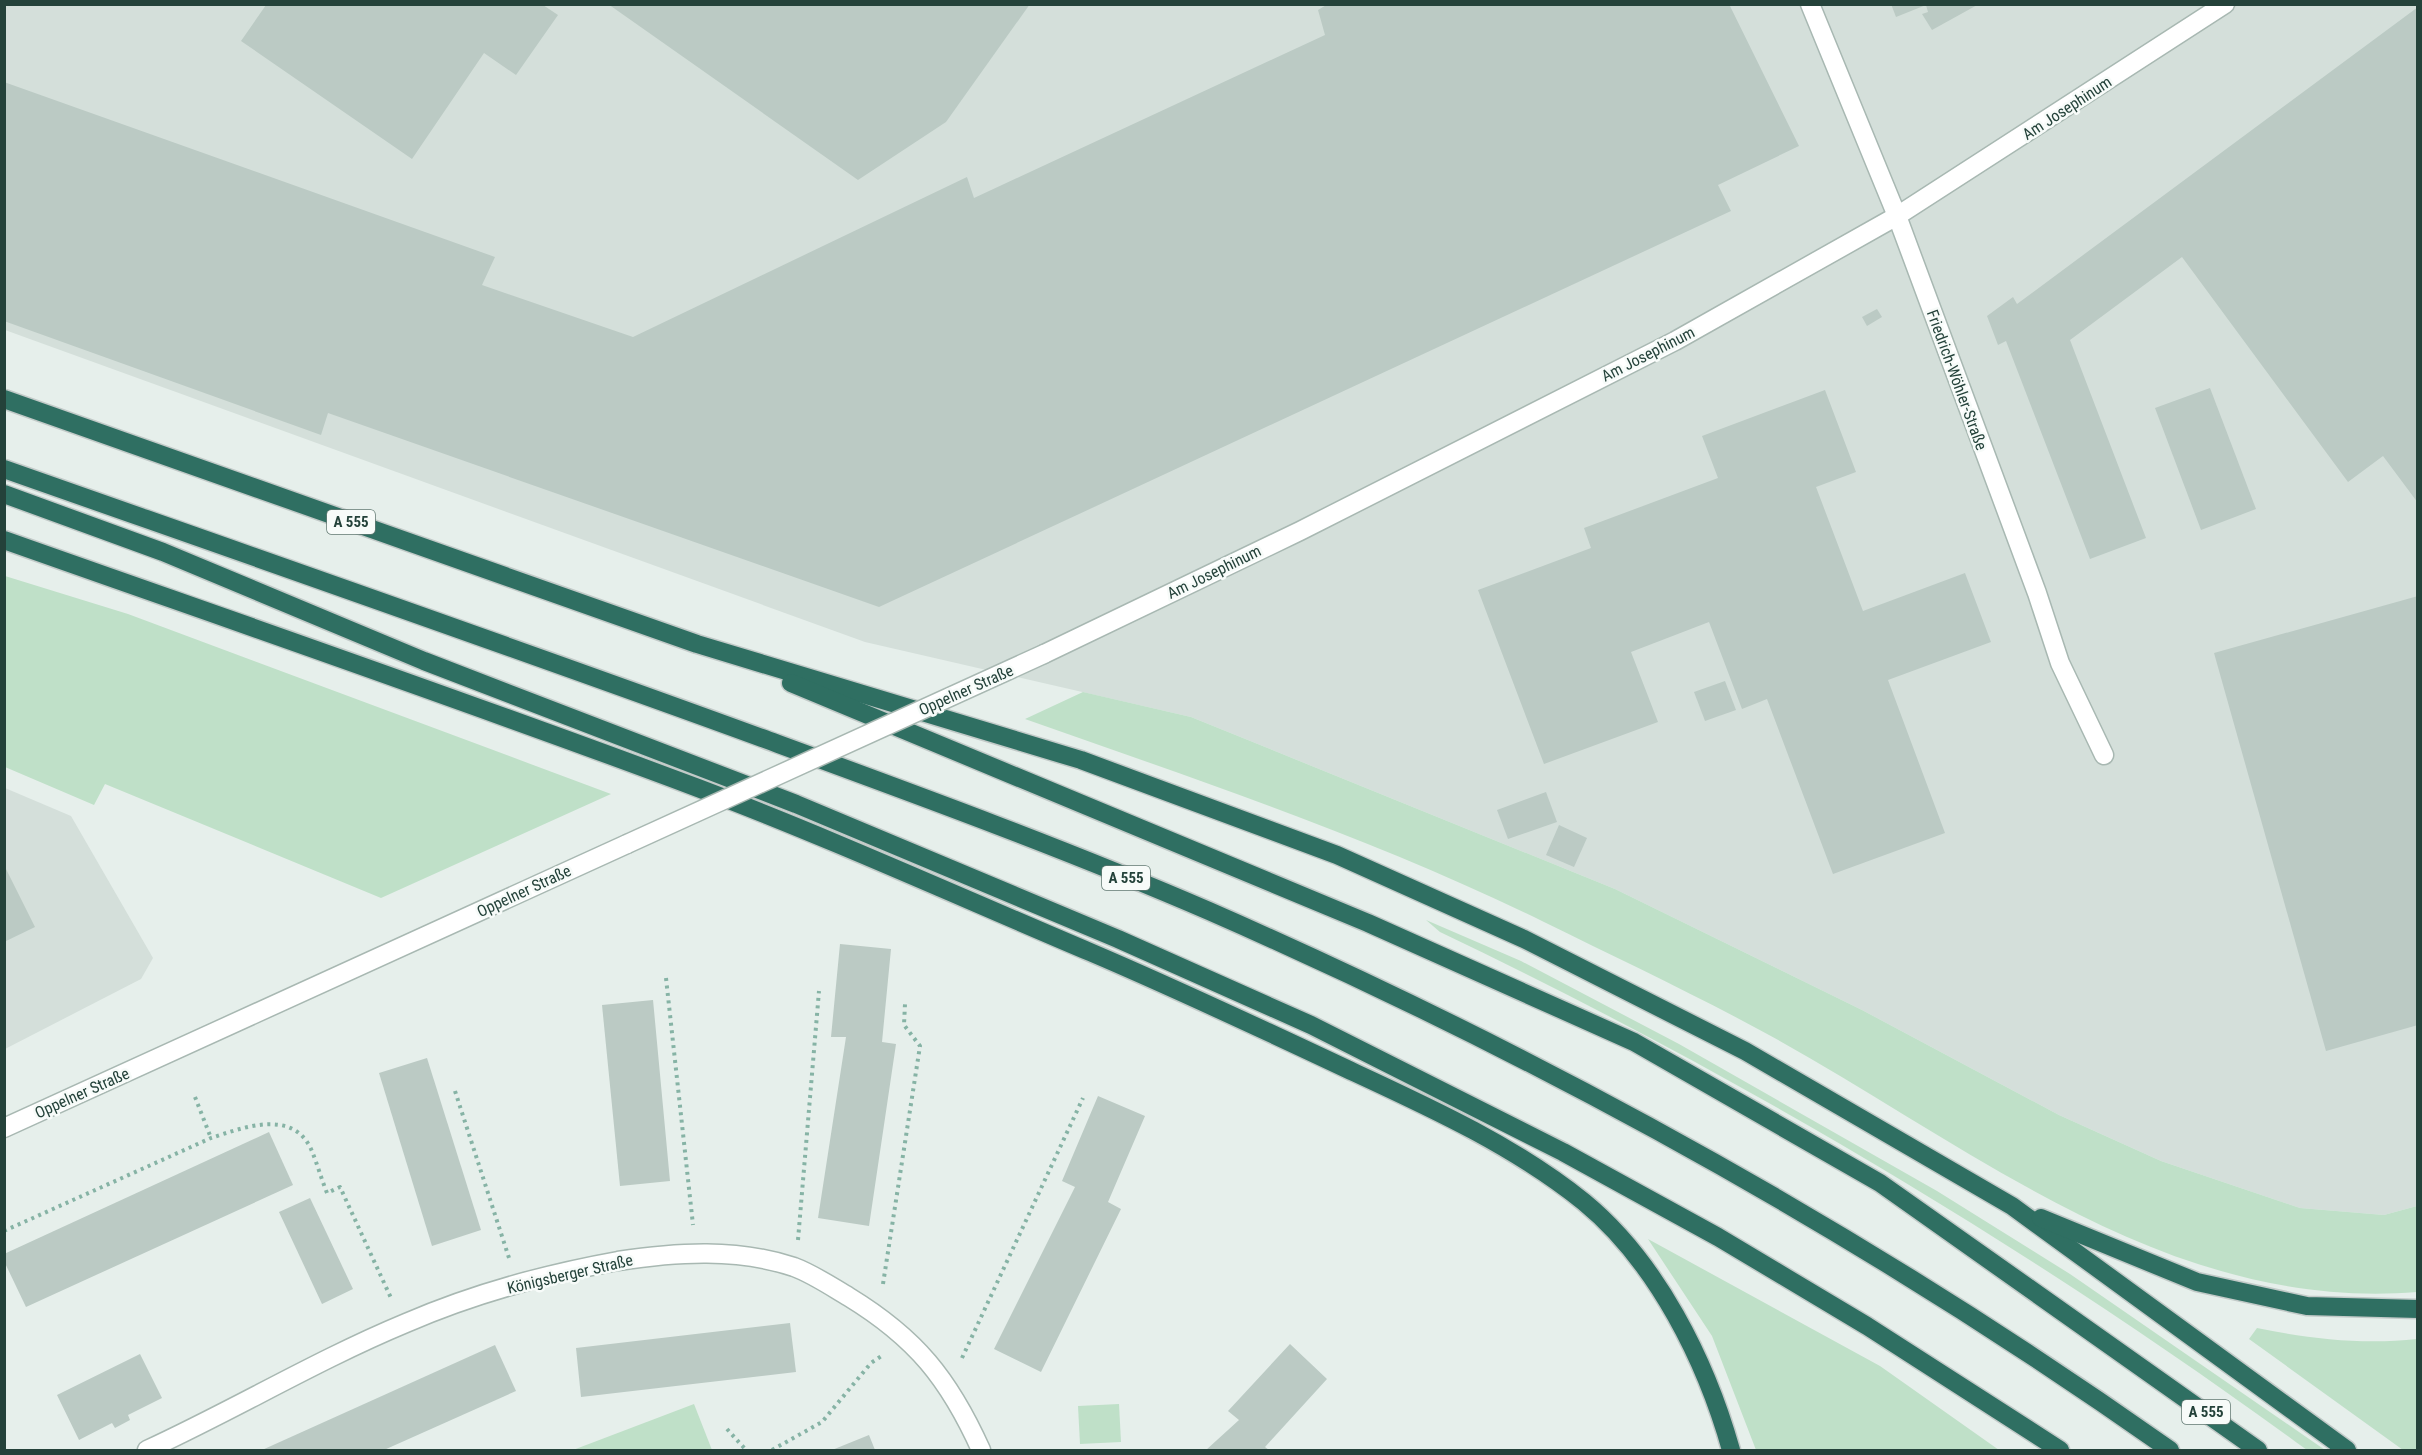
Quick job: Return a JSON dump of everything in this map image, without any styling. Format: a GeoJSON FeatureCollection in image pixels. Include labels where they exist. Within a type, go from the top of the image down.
{"type":"FeatureCollection","features":[{"type":"Feature","properties":{"kind":"highway","name":"A 555"},"geometry":{"type":"LineString","coordinates":[[4,399],[697,644],[1368,923],[1634,1042],[1880,1183],[2258,1450]]}},
{"type":"Feature","properties":{"kind":"highway","name":"A 555"},"geometry":{"type":"LineString","coordinates":[[4,469],[631,690],[934,802],[1202,908],[1492,1046],[1664,1136],[1840,1238],[1977,1322],[2170,1450]]}},
{"type":"Feature","properties":{"kind":"highway"},"geometry":{"type":"LineString","coordinates":[[4,494],[163,552],[424,662],[796,804],[1118,939],[1311,1025],[1563,1152],[1718,1237],[1867,1326],[2060,1450]]}},
{"type":"Feature","properties":{"kind":"highway"},"geometry":{"type":"LineString","coordinates":[[4,540],[702,790],[1184,992],[1456,1122],[1532,1164],[1588,1205],[1628,1246],[1677,1318],[1700,1361],[1719,1409],[1731,1450]]}},
{"type":"Feature","properties":{"kind":"highway"},"geometry":{"type":"LineString","coordinates":[[697,644],[1081,760],[1337,855],[1524,939],[1745,1052],[2012,1206],[2347,1450]]}},
{"type":"Feature","properties":{"kind":"highway"},"geometry":{"type":"LineString","coordinates":[[2012,1206],[2197,1282],[2307,1306],[2418,1309]]}},
{"type":"Feature","properties":{"kind":"street","name":"Friedrich-Wöhler-Straße"},"geometry":{"type":"LineString","coordinates":[[1810,4],[1897,216],[2037,593],[2060,663],[2104,755]]}},
{"type":"Feature","properties":{"kind":"street","name":"Am Josephinum"},"geometry":{"type":"LineString","coordinates":[[1044,654],[1300,531],[1675,341],[1897,216],[2225,4]]}},
{"type":"Feature","properties":{"kind":"street","name":"Oppelner Straße"},"geometry":{"type":"LineString","coordinates":[[4,1128],[1044,654]]}},
{"type":"Feature","properties":{"kind":"street","name":"Königsberger Straße"},"geometry":{"type":"LineString","coordinates":[[147,1450],[404,1323],[452,1304],[517,1284],[585,1267],[642,1257],[696,1252],[744,1256],[795,1268],[878,1314],[909,1339],[948,1385],[981,1450]]}},
{"type":"Feature","properties":{"kind":"path"},"geometry":{"type":"LineString","coordinates":[[666,978],[696,1252]]}},
{"type":"Feature","properties":{"kind":"path"},"geometry":{"type":"LineString","coordinates":[[795,1268],[819,991]]}},
{"type":"Feature","properties":{"kind":"path"},"geometry":{"type":"LineString","coordinates":[[878,1314],[920,1046],[904,1025],[905,1004]]}},
{"type":"Feature","properties":{"kind":"path"},"geometry":{"type":"LineString","coordinates":[[455,1091],[517,1284]]}},
{"type":"Feature","properties":{"kind":"path"},"geometry":{"type":"LineString","coordinates":[[195,1097],[211,1138]]}},
{"type":"Feature","properties":{"kind":"path"},"geometry":{"type":"LineString","coordinates":[[948,1385],[1083,1098]]}},
{"type":"Feature","properties":{"kind":"path"},"geometry":{"type":"LineString","coordinates":[[4,1232],[211,1138],[244,1127],[276,1123],[298,1132],[310,1146],[327,1193],[340,1187],[404,1323]]}},
{"type":"Feature","properties":{"kind":"path"},"geometry":{"type":"LineString","coordinates":[[772,1450],[822,1422],[871,1363],[909,1339]]}},
{"type":"Feature","properties":{"kind":"path"},"geometry":{"type":"LineString","coordinates":[[727,1429],[746,1450]]}},
{"type":"Feature","properties":{"kind":"shaded area"},"geometry":{"type":"Polygon","coordinates":[[[4,5],[2417,5],[2417,1206],[2384,1215],[2300,1208],[2161,1161],[2059,1115],[1862,1010],[1615,889],[1191,717],[865,642],[5,330],[4,5]]]}},
{"type":"Feature","properties":{"kind":"shaded area"},"geometry":{"type":"Polygon","coordinates":[[[5,788],[71,816],[153,958],[141,979],[5,1049],[5,788]]]}},
{"type":"Feature","properties":{"kind":"green space"},"geometry":{"type":"Polygon","coordinates":[[[5,576],[128,614],[611,794],[381,898],[105,784],[94,805],[5,767],[5,576]]]}},
{"type":"Feature","properties":{"kind":"green space"},"geometry":{"type":"Polygon","coordinates":[[[1083,692],[1191,717],[1615,889],[1862,1010],[2059,1115],[2161,1161],[2300,1208],[2384,1215],[2417,1206],[2417,1292],[2326,1291],[2240,1276],[2157,1249],[2077,1213],[1999,1171],[1769,1035],[1657,977],[1481,892],[1288,813],[1025,719],[1083,692]]]}},
{"type":"Feature","properties":{"kind":"green space"},"geometry":{"type":"Polygon","coordinates":[[[1426,920],[1521,961],[1679,1044],[1937,1191],[2070,1274],[2325,1450],[2307,1450],[2100,1306],[1886,1171],[1665,1046],[1440,932],[1426,920]]]}},
{"type":"Feature","properties":{"kind":"green space"},"geometry":{"type":"Polygon","coordinates":[[[1648,1239],[1880,1366],[1999,1450],[1756,1450],[1712,1336],[1648,1239]]]}},
{"type":"Feature","properties":{"kind":"green space"},"geometry":{"type":"Polygon","coordinates":[[[2257,1328],[2337,1340],[2417,1339],[2417,1450],[2403,1450],[2249,1339],[2257,1328]]]}},
{"type":"Feature","properties":{"kind":"green space"},"geometry":{"type":"Polygon","coordinates":[[[694,1404],[712,1450],[573,1450],[694,1404]]]}},
{"type":"Feature","properties":{"kind":"green space"},"geometry":{"type":"Polygon","coordinates":[[[1119,1404],[1121,1442],[1080,1444],[1078,1406],[1119,1404]]]}},
{"type":"Feature","properties":{"kind":"building"},"geometry":{"type":"Polygon","coordinates":[[[608,4],[1030,4],[946,122],[858,180],[608,4]]]}},
{"type":"Feature","properties":{"kind":"building"},"geometry":{"type":"Polygon","coordinates":[[[1328,4],[1729,4],[1799,146],[1718,185],[1731,211],[879,607],[328,413],[321,435],[4,321],[4,82],[495,257],[482,285],[633,337],[967,177],[974,198],[1325,35],[1318,10],[1328,4]]]}},
{"type":"Feature","properties":{"kind":"building"},"geometry":{"type":"Polygon","coordinates":[[[1891,4],[1979,4],[1932,30],[1922,14],[1928,12],[1926,5],[1896,17],[1891,4]]]}},
{"type":"Feature","properties":{"kind":"building"},"geometry":{"type":"Polygon","coordinates":[[[266,5],[543,5],[558,15],[516,75],[484,53],[412,159],[241,41],[266,5]]]}},
{"type":"Feature","properties":{"kind":"building"},"geometry":{"type":"Polygon","coordinates":[[[2418,7],[2418,503],[2383,456],[2348,482],[2182,257],[2070,340],[2146,538],[2090,559],[2006,341],[1998,345],[1987,316],[2013,297],[2017,304],[2418,7]]]}},
{"type":"Feature","properties":{"kind":"building"},"geometry":{"type":"Polygon","coordinates":[[[1877,309],[1882,317],[1867,326],[1862,317],[1877,309]]]}},
{"type":"Feature","properties":{"kind":"building"},"geometry":{"type":"Polygon","coordinates":[[[2210,388],[2256,509],[2201,530],[2155,408],[2210,388]]]}},
{"type":"Feature","properties":{"kind":"building"},"geometry":{"type":"Polygon","coordinates":[[[1825,390],[1856,472],[1816,487],[1863,611],[1965,573],[1991,642],[1888,680],[1945,833],[1833,874],[1767,699],[1742,709],[1709,622],[1631,652],[1658,722],[1544,764],[1478,590],[1591,548],[1584,528],[1718,478],[1702,436],[1825,390]]]}},
{"type":"Feature","properties":{"kind":"building"},"geometry":{"type":"Polygon","coordinates":[[[2418,596],[2418,1025],[2326,1051],[2214,653],[2418,596]]]}},
{"type":"Feature","properties":{"kind":"building"},"geometry":{"type":"Polygon","coordinates":[[[1725,681],[1736,710],[1705,721],[1694,692],[1725,681]]]}},
{"type":"Feature","properties":{"kind":"building"},"geometry":{"type":"Polygon","coordinates":[[[1546,792],[1557,822],[1508,839],[1497,810],[1546,792]]]}},
{"type":"Feature","properties":{"kind":"building"},"geometry":{"type":"Polygon","coordinates":[[[1559,825],[1587,838],[1574,867],[1546,855],[1559,825]]]}},
{"type":"Feature","properties":{"kind":"building"},"geometry":{"type":"Polygon","coordinates":[[[4,865],[35,927],[4,942],[4,865]]]}},
{"type":"Feature","properties":{"kind":"building"},"geometry":{"type":"Polygon","coordinates":[[[840,944],[891,949],[882,1042],[896,1044],[869,1226],[818,1218],[846,1037],[831,1037],[840,944]]]}},
{"type":"Feature","properties":{"kind":"building"},"geometry":{"type":"Polygon","coordinates":[[[653,1000],[670,1181],[620,1186],[602,1005],[653,1000]]]}},
{"type":"Feature","properties":{"kind":"building"},"geometry":{"type":"Polygon","coordinates":[[[427,1058],[481,1230],[432,1246],[379,1073],[427,1058]]]}},
{"type":"Feature","properties":{"kind":"building"},"geometry":{"type":"Polygon","coordinates":[[[1098,1096],[1145,1116],[1108,1202],[1121,1209],[1041,1372],[994,1349],[1075,1187],[1062,1181],[1098,1096]]]}},
{"type":"Feature","properties":{"kind":"building"},"geometry":{"type":"Polygon","coordinates":[[[269,1132],[293,1185],[26,1307],[4,1261],[4,1254],[269,1132]]]}},
{"type":"Feature","properties":{"kind":"building"},"geometry":{"type":"Polygon","coordinates":[[[310,1198],[353,1289],[322,1304],[279,1212],[310,1198]]]}},
{"type":"Feature","properties":{"kind":"building"},"geometry":{"type":"Polygon","coordinates":[[[790,1323],[796,1372],[581,1397],[576,1348],[790,1323]]]}},
{"type":"Feature","properties":{"kind":"building"},"geometry":{"type":"Polygon","coordinates":[[[1290,1344],[1327,1379],[1265,1447],[1269,1450],[1206,1450],[1239,1420],[1228,1411],[1290,1344]]]}},
{"type":"Feature","properties":{"kind":"building"},"geometry":{"type":"Polygon","coordinates":[[[495,1345],[516,1391],[384,1450],[262,1450],[495,1345]]]}},
{"type":"Feature","properties":{"kind":"building"},"geometry":{"type":"Polygon","coordinates":[[[140,1354],[162,1398],[128,1415],[130,1420],[115,1428],[112,1423],[79,1440],[57,1395],[140,1354]]]}},
{"type":"Feature","properties":{"kind":"building"},"geometry":{"type":"Polygon","coordinates":[[[869,1435],[875,1450],[832,1450],[869,1435]]]}}]}
